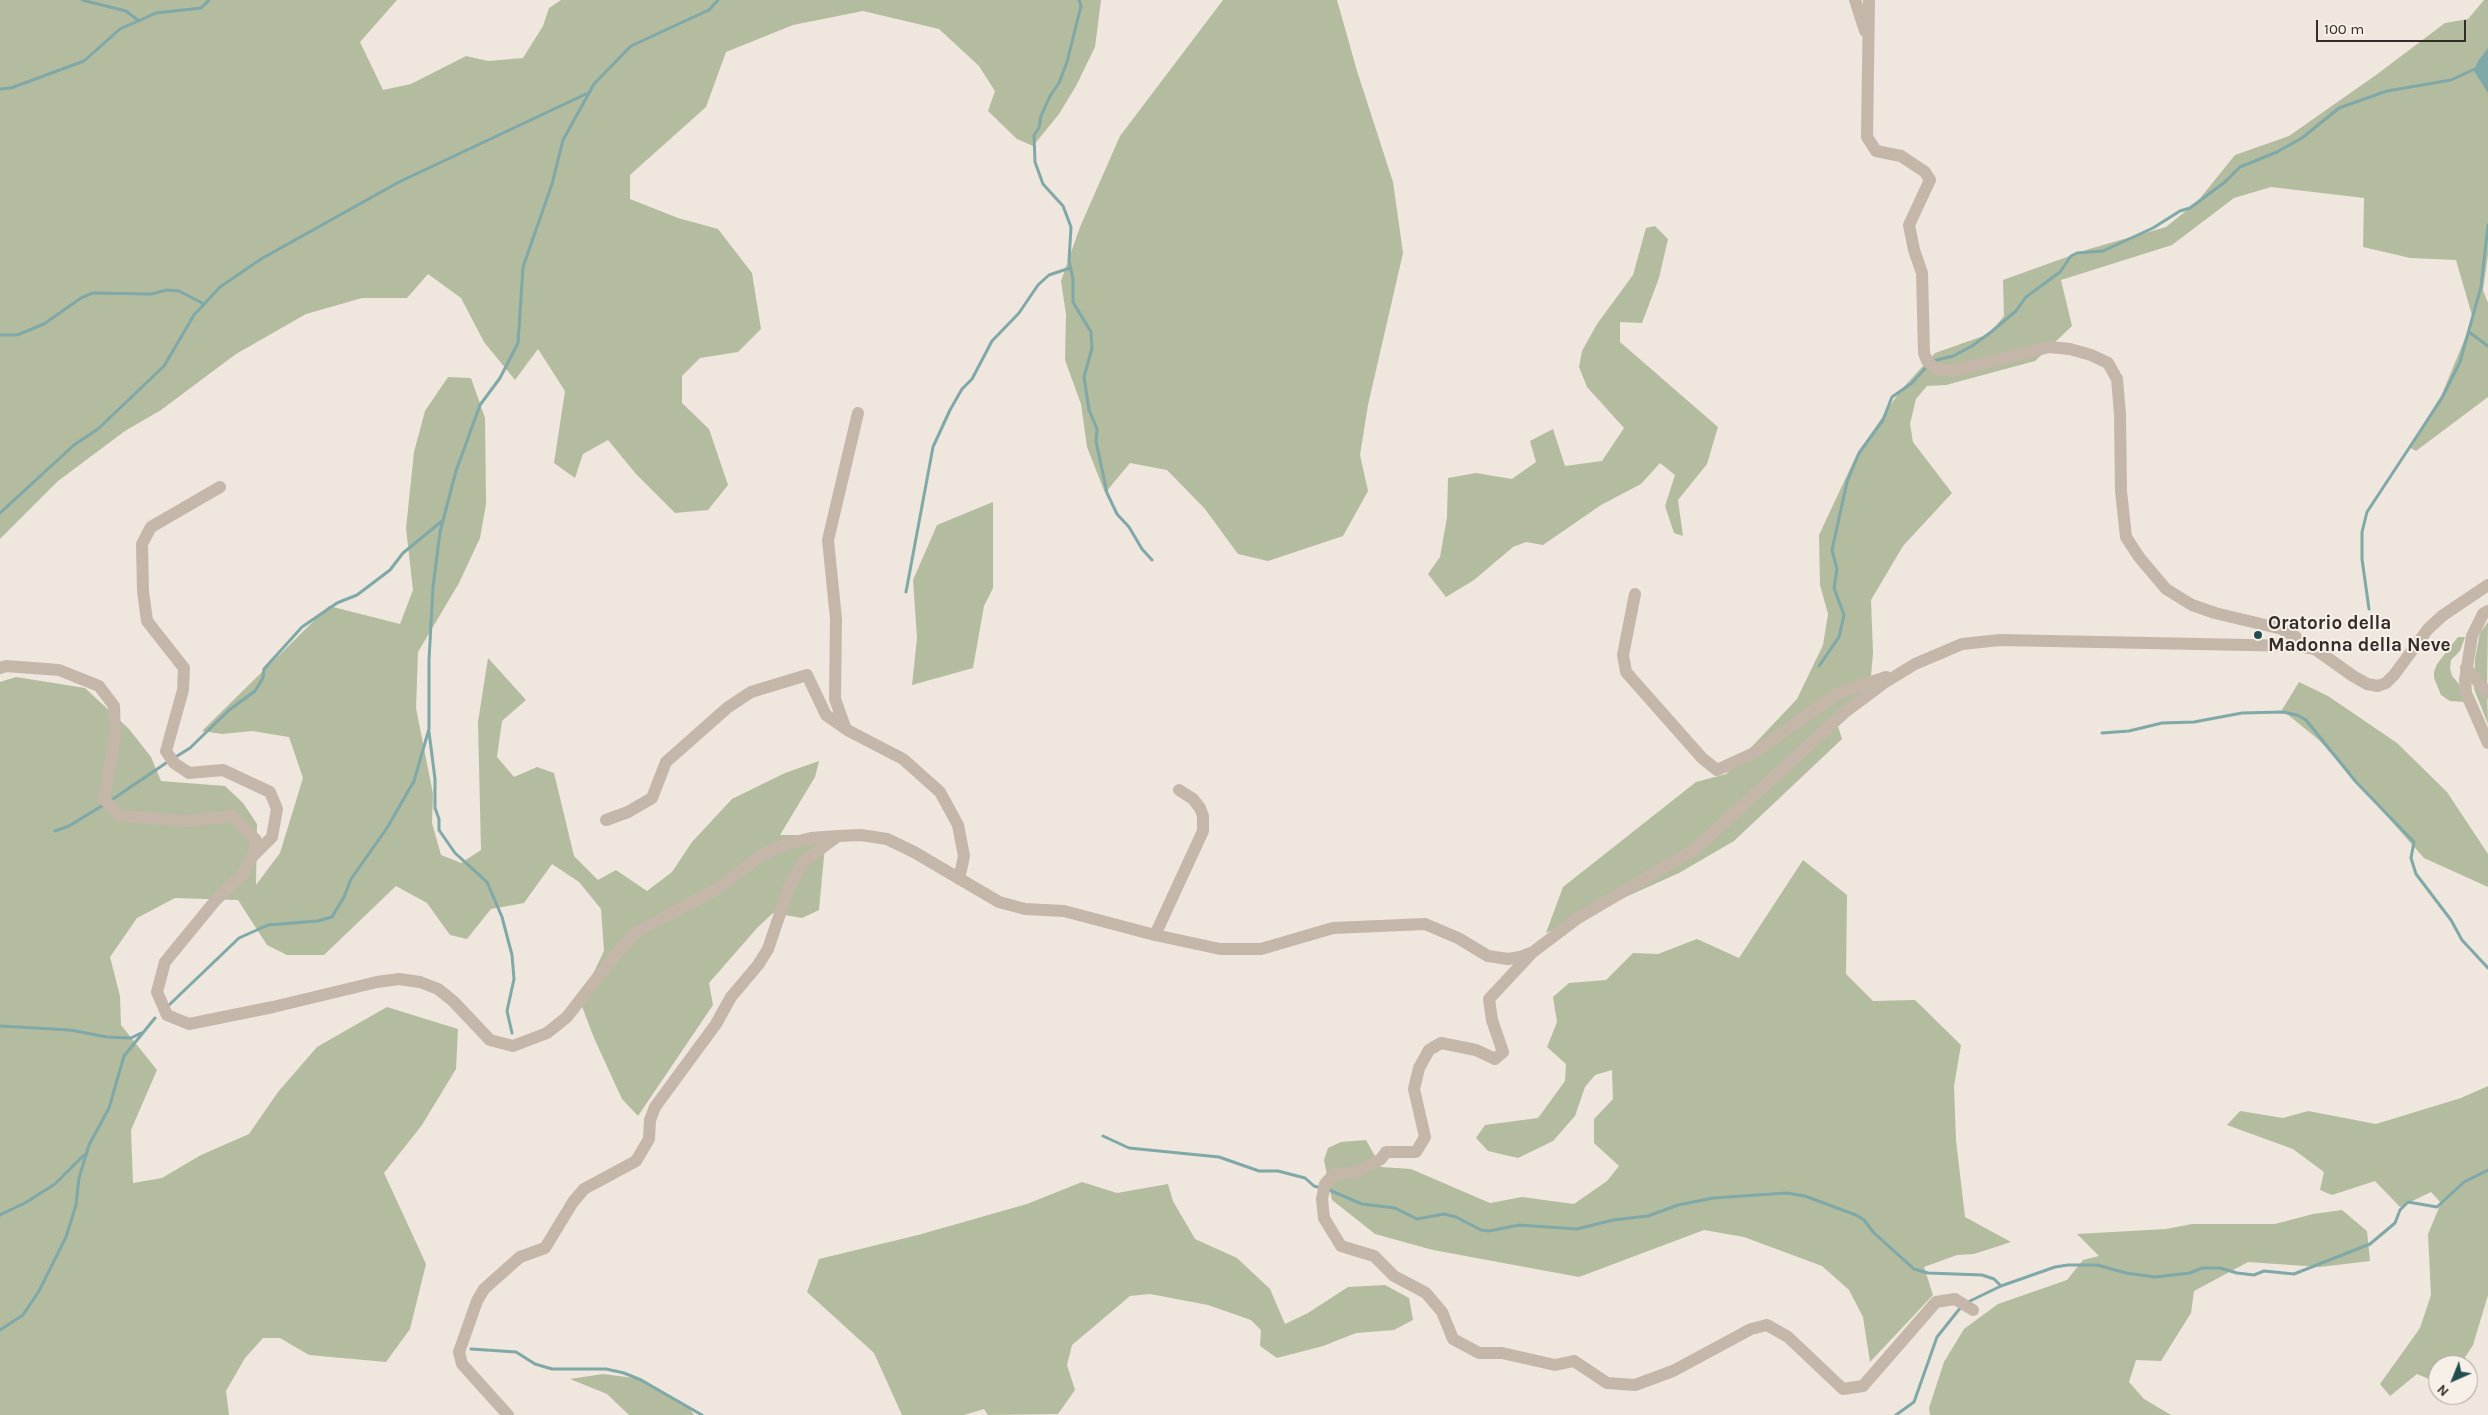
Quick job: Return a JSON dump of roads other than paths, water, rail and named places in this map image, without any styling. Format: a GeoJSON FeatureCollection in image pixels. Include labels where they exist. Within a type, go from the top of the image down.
{"type":"FeatureCollection","features":[{"type":"Feature","properties":{"kind":"street"},"geometry":{"type":"LineString","coordinates":[[1855,0],[1868,40]]}},
{"type":"Feature","properties":{"kind":"street"},"geometry":{"type":"LineString","coordinates":[[1869,0],[1867,137],[1876,151],[1901,156],[1925,172],[1930,180],[1910,225],[1914,250],[1922,273],[1924,353],[1927,361],[1936,369],[1952,372],[1981,362],[2049,347],[2070,349],[2091,355],[2108,364],[2117,380],[2120,414],[2121,491],[2126,536],[2138,558],[2166,589],[2192,605],[2215,613],[2282,629],[2296,637],[2298,646]]}},
{"type":"Feature","properties":{"kind":"street"},"geometry":{"type":"LineString","coordinates":[[845,728],[835,699],[836,619],[828,540],[858,413]]}},
{"type":"Feature","properties":{"kind":"street"},"geometry":{"type":"LineString","coordinates":[[220,487],[151,527],[142,544],[143,592],[147,621],[184,668],[183,690],[166,751],[174,763],[189,773],[223,770],[270,792],[276,809],[272,837],[252,857]]}},
{"type":"Feature","properties":{"kind":"street"},"geometry":{"type":"LineString","coordinates":[[1635,594],[1622,654],[1626,672],[1702,758],[1717,770],[1752,754],[1837,694],[1902,672],[1962,644],[2000,640],[2298,646],[2315,649],[2353,676],[2367,684],[2378,686],[2394,675],[2428,629],[2474,592],[2488,585]]}},
{"type":"Feature","properties":{"kind":"street"},"geometry":{"type":"LineString","coordinates":[[2488,611],[2483,614],[2472,636],[2466,668],[2466,693],[2488,743]]}},
{"type":"Feature","properties":{"kind":"street"},"geometry":{"type":"LineString","coordinates":[[0,668],[6,666],[60,670],[99,686],[114,706],[115,736],[104,800],[120,816],[188,821],[232,816],[256,840],[252,857],[243,874],[215,901],[165,962],[157,992],[167,1016],[189,1024],[273,1007],[377,982],[399,979],[420,982],[438,989],[453,1001],[490,1040],[513,1046],[547,1033],[567,1018],[614,956],[636,933],[719,888],[760,856],[786,844],[811,838],[838,836],[862,835],[887,839],[914,852],[999,902],[1025,908],[1064,911],[1155,935],[1220,949],[1261,948],[1333,928],[1426,924],[1458,938],[1488,956],[1508,959],[1533,952]]}},
{"type":"Feature","properties":{"kind":"street"},"geometry":{"type":"LineString","coordinates":[[2466,668],[2488,692]]}},
{"type":"Feature","properties":{"kind":"street"},"geometry":{"type":"LineString","coordinates":[[1902,672],[1844,713],[1695,849],[1578,918],[1533,952],[1489,999],[1492,1020],[1503,1052],[1495,1059],[1476,1050],[1441,1043],[1429,1050],[1419,1068],[1414,1089],[1425,1138],[1416,1152],[1386,1152],[1381,1159],[1357,1172],[1333,1175],[1325,1184],[1322,1199],[1324,1218],[1341,1246],[1374,1256],[1394,1276],[1426,1293],[1442,1312],[1453,1339],[1479,1353],[1502,1353],[1555,1365],[1574,1361],[1608,1383],[1636,1385],[1673,1371],[1751,1329],[1767,1325],[1788,1337],[1843,1389],[1864,1386],[1936,1302],[1955,1299],[1973,1310]]}},
{"type":"Feature","properties":{"kind":"street"},"geometry":{"type":"LineString","coordinates":[[606,820],[628,812],[652,798],[666,762],[727,708],[751,692],[807,676],[826,715],[845,728],[903,759],[940,792],[958,825],[964,856],[959,879]]}},
{"type":"Feature","properties":{"kind":"street"},"geometry":{"type":"LineString","coordinates":[[1155,935],[1203,831],[1203,816],[1200,808],[1193,800],[1179,790]]}},
{"type":"Feature","properties":{"kind":"street"},"geometry":{"type":"LineString","coordinates":[[508,1415],[462,1364],[459,1352],[476,1301],[484,1289],[520,1257],[545,1248],[573,1202],[584,1189],[636,1161],[649,1138],[650,1120],[655,1107],[716,1024],[731,997],[758,965],[768,948],[788,887],[803,862],[838,836]]}},
{"type":"Feature","properties":{"kind":"water"},"geometry":{"type":"Polygon","coordinates":[[[2488,48],[2488,93],[2474,71],[2478,61],[2488,48]]]}},
{"type":"Feature","properties":{"kind":"waterway"},"geometry":{"type":"LineString","coordinates":[[82,0],[126,11],[139,21]]}},
{"type":"Feature","properties":{"kind":"waterway"},"geometry":{"type":"LineString","coordinates":[[0,89],[11,88],[84,61],[120,29],[156,13],[201,8],[209,0]]}},
{"type":"Feature","properties":{"kind":"waterway"},"geometry":{"type":"LineString","coordinates":[[168,1006],[239,938],[268,925],[317,921],[332,917],[344,897],[351,879],[387,828],[414,781],[429,729],[429,660],[433,587],[440,532],[456,471],[480,405],[500,378],[518,343],[523,267],[552,184],[563,140],[594,84],[631,46],[709,10],[718,0]]}},
{"type":"Feature","properties":{"kind":"waterway"},"geometry":{"type":"LineString","coordinates":[[1079,0],[1081,6],[1067,62],[1059,83],[1050,96],[1041,116],[1039,128],[1034,135],[1035,162],[1043,184],[1063,206],[1071,227],[1069,261],[1073,279],[1073,302],[1091,332],[1092,348],[1084,377],[1089,410],[1097,429],[1096,441],[1107,493],[1117,514],[1129,527],[1142,549],[1152,560]]}},
{"type":"Feature","properties":{"kind":"waterway"},"geometry":{"type":"LineString","coordinates":[[1933,361],[1953,356],[1972,346],[1991,332],[2016,311],[2026,297],[2060,272],[2071,256],[2077,253],[2103,251],[2153,228],[2180,211],[2190,208],[2225,182],[2240,167],[2277,152],[2302,138],[2339,108],[2387,91],[2451,80],[2477,68]]}},
{"type":"Feature","properties":{"kind":"waterway"},"geometry":{"type":"LineString","coordinates":[[0,513],[74,445],[98,429],[164,366],[194,315],[220,287],[261,259],[399,182],[588,93]]}},
{"type":"Feature","properties":{"kind":"waterway"},"geometry":{"type":"LineString","coordinates":[[2369,609],[2362,559],[2362,532],[2367,512],[2442,398],[2460,362],[2481,287],[2488,225]]}},
{"type":"Feature","properties":{"kind":"waterway"},"geometry":{"type":"LineString","coordinates":[[906,592],[933,447],[950,410],[962,389],[972,379],[992,341],[1019,313],[1038,285],[1049,275],[1070,268]]}},
{"type":"Feature","properties":{"kind":"waterway"},"geometry":{"type":"LineString","coordinates":[[0,335],[17,335],[44,324],[81,298],[93,293],[151,294],[167,290],[179,291],[204,304]]}},
{"type":"Feature","properties":{"kind":"waterway"},"geometry":{"type":"LineString","coordinates":[[2469,332],[2488,346]]}},
{"type":"Feature","properties":{"kind":"waterway"},"geometry":{"type":"LineString","coordinates":[[1819,666],[1839,637],[1844,615],[1834,588],[1837,569],[1832,550],[1847,482],[1859,453],[1883,420],[1892,397],[1912,383],[1928,365]]}},
{"type":"Feature","properties":{"kind":"waterway"},"geometry":{"type":"LineString","coordinates":[[174,758],[190,748],[229,710],[255,691],[263,678],[264,669],[302,627],[337,603],[357,595],[390,570],[403,553],[442,521]]}},
{"type":"Feature","properties":{"kind":"waterway"},"geometry":{"type":"LineString","coordinates":[[2102,733],[2129,731],[2162,723],[2194,722],[2242,713],[2283,712],[2297,715],[2306,720],[2356,782],[2414,842],[2411,858],[2416,874],[2451,920],[2462,940],[2488,968]]}},
{"type":"Feature","properties":{"kind":"waterway"},"geometry":{"type":"LineString","coordinates":[[429,732],[435,779],[435,808],[439,819],[439,830],[455,853],[487,882],[502,917],[512,955],[514,979],[507,1011],[512,1033]]}},
{"type":"Feature","properties":{"kind":"waterway"},"geometry":{"type":"LineString","coordinates":[[110,801],[169,761]]}},
{"type":"Feature","properties":{"kind":"waterway"},"geometry":{"type":"LineString","coordinates":[[55,831],[69,826],[105,804]]}},
{"type":"Feature","properties":{"kind":"waterway"},"geometry":{"type":"LineString","coordinates":[[0,1330],[23,1315],[39,1291],[66,1237],[76,1205],[79,1178],[89,1145],[109,1108],[124,1056],[155,1018]]}},
{"type":"Feature","properties":{"kind":"waterway"},"geometry":{"type":"LineString","coordinates":[[0,1026],[70,1030],[107,1037],[131,1038],[141,1033]]}},
{"type":"Feature","properties":{"kind":"waterway"},"geometry":{"type":"LineString","coordinates":[[1103,1136],[1129,1148],[1219,1157],[1259,1171],[1278,1171],[1305,1178],[1314,1186],[1321,1188]]}},
{"type":"Feature","properties":{"kind":"waterway"},"geometry":{"type":"LineString","coordinates":[[0,1215],[25,1203],[55,1184],[84,1155]]}},
{"type":"Feature","properties":{"kind":"waterway"},"geometry":{"type":"LineString","coordinates":[[1968,1302],[2001,1286],[2055,1267],[2068,1265],[2097,1265],[2126,1273],[2155,1277],[2190,1273],[2202,1268],[2220,1268],[2254,1275],[2264,1271],[2294,1274],[2370,1244],[2395,1223],[2400,1210],[2408,1202],[2437,1207],[2464,1182],[2488,1170]]}},
{"type":"Feature","properties":{"kind":"waterway"},"geometry":{"type":"LineString","coordinates":[[1327,1189],[1362,1204],[1395,1208],[1417,1219],[1444,1214],[1456,1217],[1481,1230],[1489,1231],[1519,1225],[1577,1229],[1613,1220],[1648,1216],[1678,1205],[1713,1198],[1787,1193],[1805,1196],[1856,1215],[1864,1220],[1874,1233],[1914,1269],[1928,1273],[1982,1275],[1994,1279],[2001,1286]]}},
{"type":"Feature","properties":{"kind":"waterway"},"geometry":{"type":"LineString","coordinates":[[1896,1415],[1914,1402],[1937,1337],[1961,1307]]}},
{"type":"Feature","properties":{"kind":"waterway"},"geometry":{"type":"LineString","coordinates":[[471,1349],[516,1352],[535,1364],[552,1369],[606,1369],[624,1373],[641,1380],[702,1415]]}},
{"type":"Feature","properties":{"kind":"place","name":"Oratorio della Madonna della Neve"},"geometry":{"type":"Point","coordinates":[2258,635]}}]}
